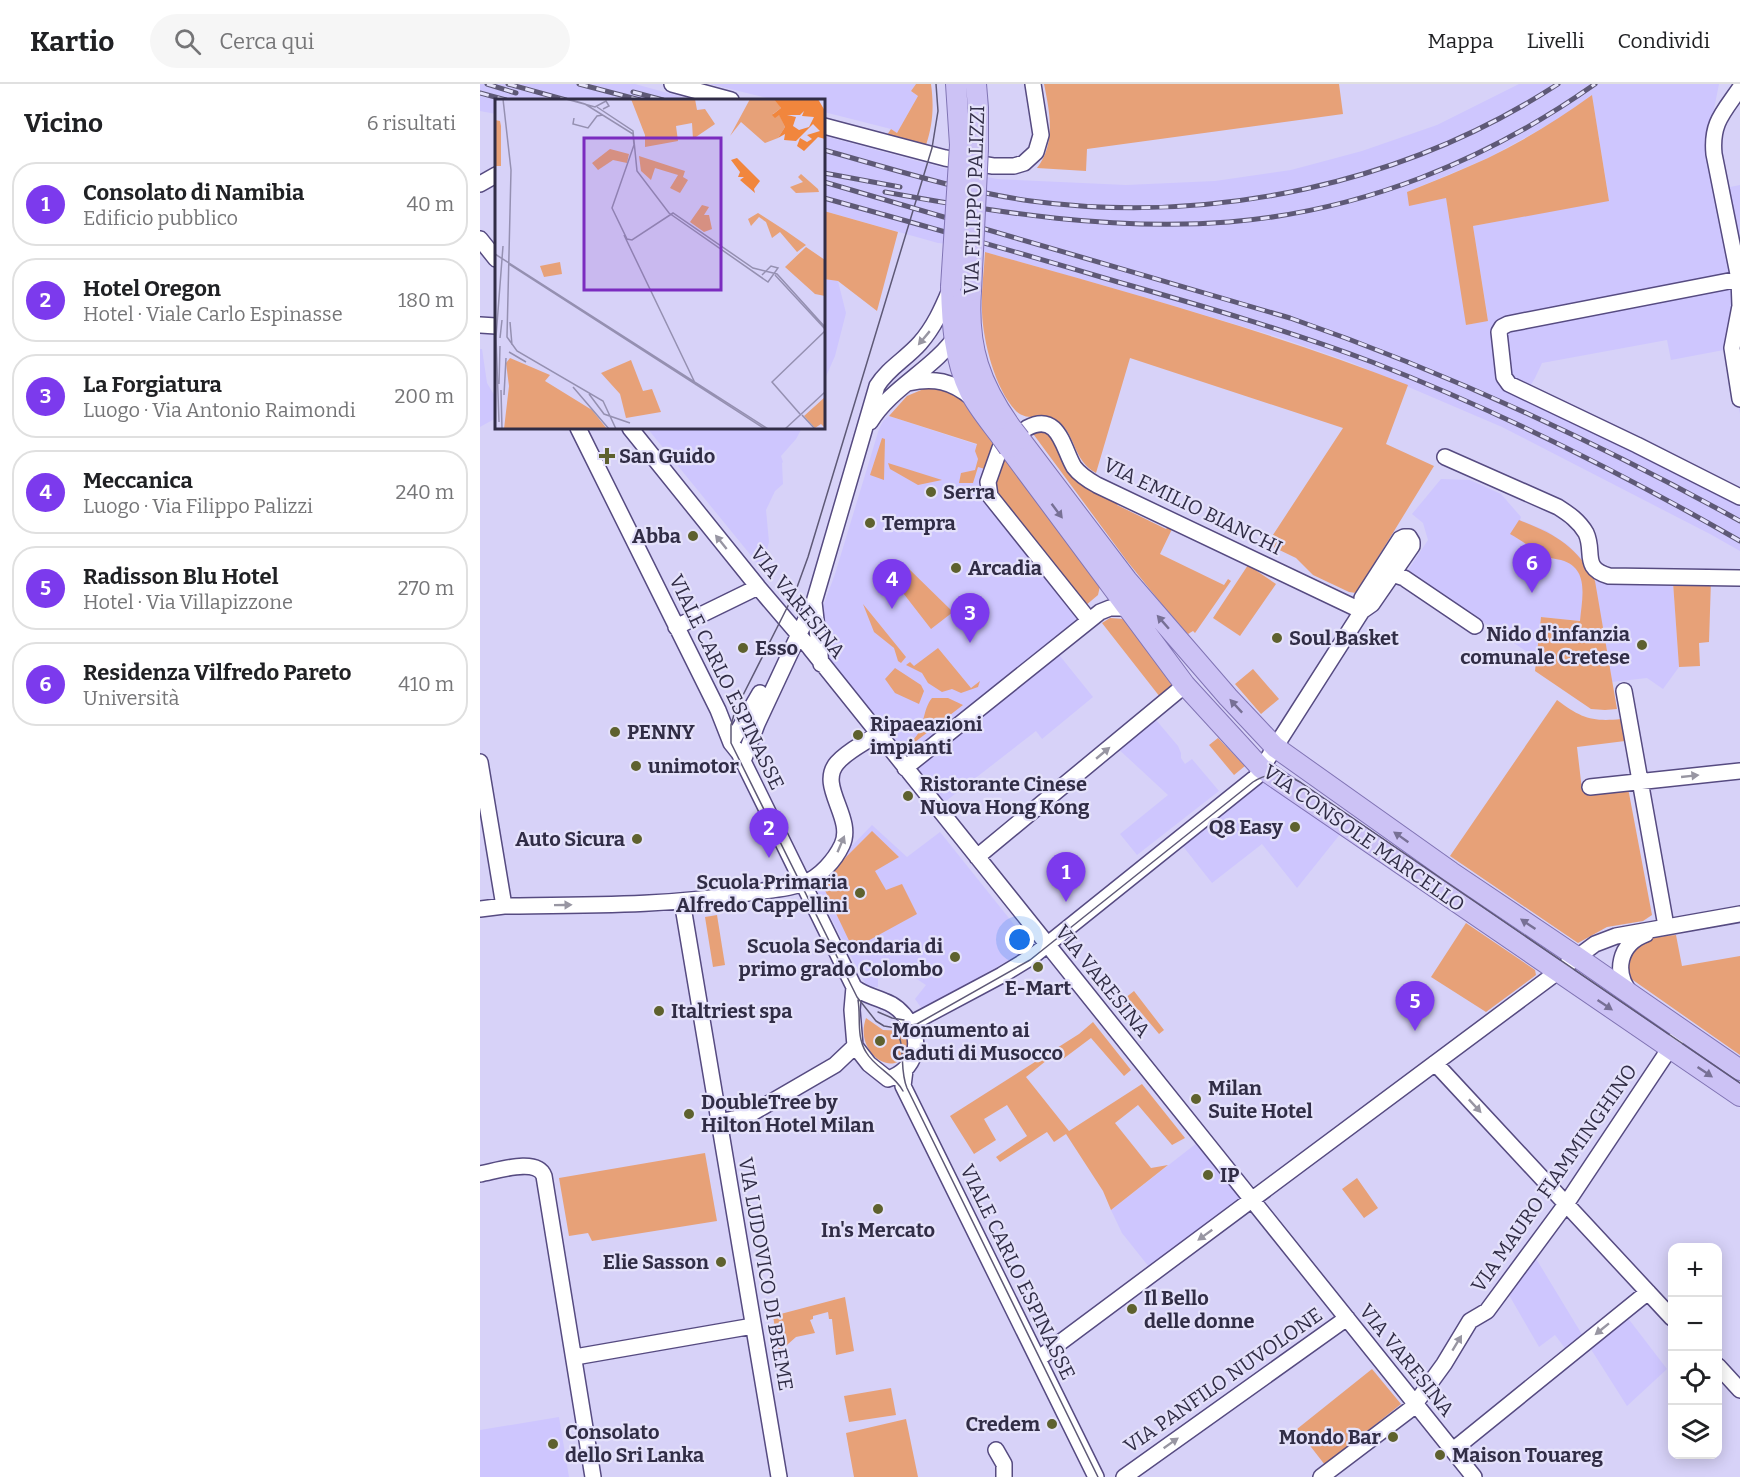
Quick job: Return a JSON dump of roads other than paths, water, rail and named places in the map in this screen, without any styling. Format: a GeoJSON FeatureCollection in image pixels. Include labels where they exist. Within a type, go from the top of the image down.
{"type":"FeatureCollection","features":[{"type":"Feature","properties":{"kind":"main road","name":"VIA FILIPPO PALIZZI"},"geometry":{"type":"LineString","coordinates":[[956,84],[969,147]]}},
{"type":"Feature","properties":{"kind":"main road","name":"VIA FILIPPO PALIZZI"},"geometry":{"type":"LineString","coordinates":[[969,317],[961,289],[969,147],[978,108],[976,84]]}},
{"type":"Feature","properties":{"kind":"main road","name":"VIA CONSOLE MARCELLO"},"geometry":{"type":"LineString","coordinates":[[961,289],[955,338],[958,358],[976,402],[1012,438],[1127,580],[1228,697],[1275,747],[1451,872],[1740,1070]]}},
{"type":"Feature","properties":{"kind":"main road","name":"VIA CONSOLE MARCELLO"},"geometry":{"type":"LineString","coordinates":[[969,317],[973,349],[982,379],[1012,438],[1110,583],[1185,685],[1258,772],[1740,1096]]}},
{"type":"Feature","properties":{"kind":"street"},"geometry":{"type":"LineString","coordinates":[[672,84],[727,99]]}},
{"type":"Feature","properties":{"kind":"street"},"geometry":{"type":"LineString","coordinates":[[825,126],[902,147],[1004,168],[1024,163],[1036,152],[1041,135],[1033,84]]}},
{"type":"Feature","properties":{"kind":"street"},"geometry":{"type":"LineString","coordinates":[[1740,88],[1717,122],[1713,137],[1714,154],[1739,279],[1740,306],[1732,348],[1740,399]]}},
{"type":"Feature","properties":{"kind":"street"},"geometry":{"type":"LineString","coordinates":[[480,184],[495,176]]}},
{"type":"Feature","properties":{"kind":"street"},"geometry":{"type":"LineString","coordinates":[[480,239],[495,258]]}},
{"type":"Feature","properties":{"kind":"street"},"geometry":{"type":"LineString","coordinates":[[1739,279],[1508,324],[1499,332],[1504,377],[1509,384],[1638,445],[1740,497]]}},
{"type":"Feature","properties":{"kind":"street","name":"VIA FILIPPO PALIZZI"},"geometry":{"type":"LineString","coordinates":[[742,760],[814,602],[877,386],[931,330],[961,289]]}},
{"type":"Feature","properties":{"kind":"street","name":"VIA FILIPPO PALIZZI"},"geometry":{"type":"LineString","coordinates":[[864,432],[884,403],[943,353],[969,317]]}},
{"type":"Feature","properties":{"kind":"street"},"geometry":{"type":"LineString","coordinates":[[480,325],[495,326]]}},
{"type":"Feature","properties":{"kind":"street"},"geometry":{"type":"LineString","coordinates":[[908,383],[923,380],[944,381],[963,391],[976,402]]}},
{"type":"Feature","properties":{"kind":"street","name":"VIA EMILIO BIANCHI"},"geometry":{"type":"LineString","coordinates":[[1012,438],[1042,424],[1055,430],[1061,436],[1081,476],[1362,611]]}},
{"type":"Feature","properties":{"kind":"street","name":"VIALE CARLO ESPINASSE"},"geometry":{"type":"LineString","coordinates":[[578,429],[718,710],[731,743],[742,760],[854,987]]}},
{"type":"Feature","properties":{"kind":"street","name":"VIA VARESINA"},"geometry":{"type":"LineString","coordinates":[[631,429],[1474,1477]]}},
{"type":"Feature","properties":{"kind":"street"},"geometry":{"type":"LineString","coordinates":[[1012,438],[988,482],[990,496],[1095,616]]}},
{"type":"Feature","properties":{"kind":"street"},"geometry":{"type":"LineString","coordinates":[[1445,457],[1558,507],[1571,515],[1587,535],[1591,563],[1603,574],[1609,576],[1740,578]]}},
{"type":"Feature","properties":{"kind":"street"},"geometry":{"type":"LineString","coordinates":[[907,1020],[1002,975],[1047,944],[1258,772],[1362,611],[1362,598],[1386,572],[1404,578],[1475,626]]}},
{"type":"Feature","properties":{"kind":"street"},"geometry":{"type":"LineString","coordinates":[[905,768],[1095,616],[1106,604],[1110,583]]}},
{"type":"Feature","properties":{"kind":"street"},"geometry":{"type":"LineString","coordinates":[[676,627],[758,587]]}},
{"type":"Feature","properties":{"kind":"street"},"geometry":{"type":"LineString","coordinates":[[814,602],[821,664]]}},
{"type":"Feature","properties":{"kind":"street"},"geometry":{"type":"LineString","coordinates":[[1095,616],[1110,608],[1129,608]]}},
{"type":"Feature","properties":{"kind":"street","name":"VIA FILIPPO PALIZZI"},"geometry":{"type":"LineString","coordinates":[[731,743],[752,709],[786,641],[798,634]]}},
{"type":"Feature","properties":{"kind":"street"},"geometry":{"type":"LineString","coordinates":[[977,857],[1185,685]]}},
{"type":"Feature","properties":{"kind":"street"},"geometry":{"type":"LineString","coordinates":[[1624,691],[1666,927]]}},
{"type":"Feature","properties":{"kind":"street","name":"VIA FILIPPO PALIZZI"},"geometry":{"type":"LineString","coordinates":[[731,743],[741,739],[757,724]]}},
{"type":"Feature","properties":{"kind":"street"},"geometry":{"type":"LineString","coordinates":[[480,909],[504,906],[682,901],[802,884],[816,876],[837,854],[846,835],[846,826],[832,787],[832,771],[840,759],[877,734]]}},
{"type":"Feature","properties":{"kind":"street"},"geometry":{"type":"LineString","coordinates":[[480,762],[504,906]]}},
{"type":"Feature","properties":{"kind":"street"},"geometry":{"type":"LineString","coordinates":[[1590,787],[1740,771]]}},
{"type":"Feature","properties":{"kind":"street","name":"VIA LUDOVICO DI BREME"},"geometry":{"type":"LineString","coordinates":[[682,901],[779,1477]]}},
{"type":"Feature","properties":{"kind":"street"},"geometry":{"type":"LineString","coordinates":[[1038,1359],[1556,972],[1604,939],[1740,914]]}},
{"type":"Feature","properties":{"kind":"street"},"geometry":{"type":"LineString","coordinates":[[1632,996],[1625,987],[1620,969],[1624,951],[1638,937],[1666,927]]}},
{"type":"Feature","properties":{"kind":"street"},"geometry":{"type":"LineString","coordinates":[[854,987],[868,997],[888,1002],[907,1020],[915,1037],[915,1049],[911,1062],[905,1070],[888,1079]]}},
{"type":"Feature","properties":{"kind":"street"},"geometry":{"type":"LineString","coordinates":[[854,987],[852,1010],[854,1022]]}},
{"type":"Feature","properties":{"kind":"street"},"geometry":{"type":"LineString","coordinates":[[719,1122],[747,1116],[835,1065],[850,1051],[854,1022],[858,1013],[874,1007],[891,1009],[907,1020]]}},
{"type":"Feature","properties":{"kind":"street","name":"VIA MAURO FIAMMINGHINO"},"geometry":{"type":"LineString","coordinates":[[1321,1477],[1408,1412],[1444,1364],[1470,1322],[1487,1311],[1566,1204],[1682,1030]]}},
{"type":"Feature","properties":{"kind":"street"},"geometry":{"type":"LineString","coordinates":[[850,1051],[888,1079],[903,1086],[905,1070]]}},
{"type":"Feature","properties":{"kind":"street"},"geometry":{"type":"LineString","coordinates":[[1435,1063],[1668,1314]]}},
{"type":"Feature","properties":{"kind":"street","name":"VIALE CARLO ESPINASSE"},"geometry":{"type":"LineString","coordinates":[[903,1086],[1096,1477]]}},
{"type":"Feature","properties":{"kind":"street"},"geometry":{"type":"LineString","coordinates":[[480,1174],[527,1165],[538,1167],[544,1176],[593,1477]]}},
{"type":"Feature","properties":{"kind":"street"},"geometry":{"type":"LineString","coordinates":[[1453,1450],[1648,1292]]}},
{"type":"Feature","properties":{"kind":"street","name":"VIA PANFILO NUVOLONE"},"geometry":{"type":"LineString","coordinates":[[1124,1477],[1347,1318]]}},
{"type":"Feature","properties":{"kind":"street"},"geometry":{"type":"LineString","coordinates":[[574,1356],[753,1326]]}},
{"type":"Feature","properties":{"kind":"street"},"geometry":{"type":"LineString","coordinates":[[1722,1369],[1738,1381]]}},
{"type":"Feature","properties":{"kind":"street"},"geometry":{"type":"LineString","coordinates":[[996,1450],[1004,1464],[1004,1477]]}},
{"type":"Feature","properties":{"kind":"tram line"},"geometry":{"type":"LineString","coordinates":[[936,84],[938,111],[932,148],[808,557],[796,590],[735,711],[731,725],[731,743],[857,997],[876,1021],[884,1026],[896,1028],[917,1024],[1030,960],[1253,782],[1264,776],[1276,774],[1288,776],[1300,782],[1740,1083]]}},
{"type":"Feature","properties":{"kind":"tram line"},"geometry":{"type":"LineString","coordinates":[[858,1000],[863,1046],[870,1058],[895,1080],[903,1091]]}},
{"type":"Feature","properties":{"kind":"tram line"},"geometry":{"type":"LineString","coordinates":[[878,1012],[904,1020]]}},
{"type":"Feature","properties":{"kind":"tram line"},"geometry":{"type":"LineString","coordinates":[[892,1024],[900,1039],[904,1080],[907,1088],[1098,1477]]}},
{"type":"Feature","properties":{"kind":"railway"},"geometry":{"type":"LineString","coordinates":[[487,84],[516,93]]}},
{"type":"Feature","properties":{"kind":"railway"},"geometry":{"type":"LineString","coordinates":[[508,84],[562,99]]}},
{"type":"Feature","properties":{"kind":"railway"},"geometry":{"type":"LineString","coordinates":[[579,84],[636,99]]}},
{"type":"Feature","properties":{"kind":"railway"},"geometry":{"type":"LineString","coordinates":[[825,150],[953,185],[1031,201],[1099,207],[1168,207],[1237,201],[1305,189],[1372,171],[1437,148],[1499,119],[1558,84]]}},
{"type":"Feature","properties":{"kind":"railway"},"geometry":{"type":"LineString","coordinates":[[885,192],[971,207],[1100,222],[1186,224],[1278,216],[1327,207],[1421,178],[1466,159],[1511,136],[1595,84]]}},
{"type":"Feature","properties":{"kind":"railway"},"geometry":{"type":"LineString","coordinates":[[633,92],[659,99]]}},
{"type":"Feature","properties":{"kind":"railway"},"geometry":{"type":"LineString","coordinates":[[480,93],[502,99]]}},
{"type":"Feature","properties":{"kind":"railway"},"geometry":{"type":"LineString","coordinates":[[825,173],[900,187]]}},
{"type":"Feature","properties":{"kind":"railway"},"geometry":{"type":"LineString","coordinates":[[825,182],[1290,318],[1348,339],[1406,361],[1519,410],[1630,463],[1740,521]]}},
{"type":"Feature","properties":{"kind":"railway"},"geometry":{"type":"LineString","coordinates":[[825,198],[1214,310],[1372,362],[1466,401],[1559,444],[1651,491],[1740,541]]}},
{"type":"Feature","properties":{"kind":"place","name":"San Guido"},"geometry":{"type":"Point","coordinates":[607,456]}},
{"type":"Feature","properties":{"kind":"place","name":"Serra"},"geometry":{"type":"Point","coordinates":[931,492]}},
{"type":"Feature","properties":{"kind":"place","name":"Tempra"},"geometry":{"type":"Point","coordinates":[870,523]}},
{"type":"Feature","properties":{"kind":"place","name":"Abba"},"geometry":{"type":"Point","coordinates":[693,536]}},
{"type":"Feature","properties":{"kind":"place","name":"Arcadia"},"geometry":{"type":"Point","coordinates":[956,568]}},
{"type":"Feature","properties":{"kind":"place","name":"Residenza Vilfredo Pareto"},"geometry":{"type":"Point","coordinates":[1532,593]}},
{"type":"Feature","properties":{"kind":"place","name":"Meccanica"},"geometry":{"type":"Point","coordinates":[892,609]}},
{"type":"Feature","properties":{"kind":"place","name":"Soul Basket"},"geometry":{"type":"Point","coordinates":[1277,638]}},
{"type":"Feature","properties":{"kind":"place","name":"La Forgiatura"},"geometry":{"type":"Point","coordinates":[970,643]}},
{"type":"Feature","properties":{"kind":"place","name":"Nido d'infanzia comunale Cretese"},"geometry":{"type":"Point","coordinates":[1642,645]}},
{"type":"Feature","properties":{"kind":"place","name":"Esso"},"geometry":{"type":"Point","coordinates":[743,648]}},
{"type":"Feature","properties":{"kind":"place","name":"PENNY"},"geometry":{"type":"Point","coordinates":[615,732]}},
{"type":"Feature","properties":{"kind":"place","name":"Ripaeazioni impianti"},"geometry":{"type":"Point","coordinates":[858,735]}},
{"type":"Feature","properties":{"kind":"place","name":"unimotor"},"geometry":{"type":"Point","coordinates":[636,766]}},
{"type":"Feature","properties":{"kind":"place","name":"Ristorante Cinese Nuova Hong Kong"},"geometry":{"type":"Point","coordinates":[908,796]}},
{"type":"Feature","properties":{"kind":"place","name":"Q8 Easy"},"geometry":{"type":"Point","coordinates":[1295,827]}},
{"type":"Feature","properties":{"kind":"place","name":"Auto Sicura"},"geometry":{"type":"Point","coordinates":[637,839]}},
{"type":"Feature","properties":{"kind":"place","name":"Hotel Oregon"},"geometry":{"type":"Point","coordinates":[769,858]}},
{"type":"Feature","properties":{"kind":"place","name":"Scuola Primaria Alfredo Cappellini"},"geometry":{"type":"Point","coordinates":[860,893]}},
{"type":"Feature","properties":{"kind":"place","name":"Consolato di Namibia"},"geometry":{"type":"Point","coordinates":[1066,902]}},
{"type":"Feature","properties":{"kind":"place","name":"Scuola Secondaria di primo grado Colombo"},"geometry":{"type":"Point","coordinates":[955,957]}},
{"type":"Feature","properties":{"kind":"place","name":"E-Mart"},"geometry":{"type":"Point","coordinates":[1038,967]}},
{"type":"Feature","properties":{"kind":"place","name":"Italtriest spa"},"geometry":{"type":"Point","coordinates":[659,1011]}},
{"type":"Feature","properties":{"kind":"place","name":"Radisson Blu Hotel"},"geometry":{"type":"Point","coordinates":[1415,1031]}},
{"type":"Feature","properties":{"kind":"place","name":"Monumento ai Caduti di Musocco"},"geometry":{"type":"Point","coordinates":[880,1041]}},
{"type":"Feature","properties":{"kind":"place","name":"Milan Suite Hotel"},"geometry":{"type":"Point","coordinates":[1196,1099]}},
{"type":"Feature","properties":{"kind":"place","name":"DoubleTree by Hilton Hotel Milan"},"geometry":{"type":"Point","coordinates":[689,1114]}},
{"type":"Feature","properties":{"kind":"place","name":"IP"},"geometry":{"type":"Point","coordinates":[1208,1175]}},
{"type":"Feature","properties":{"kind":"place","name":"In's Mercato"},"geometry":{"type":"Point","coordinates":[878,1209]}},
{"type":"Feature","properties":{"kind":"place","name":"Elie Sasson"},"geometry":{"type":"Point","coordinates":[721,1262]}},
{"type":"Feature","properties":{"kind":"place","name":"Il Bello delle donne"},"geometry":{"type":"Point","coordinates":[1132,1309]}},
{"type":"Feature","properties":{"kind":"place","name":"Credem"},"geometry":{"type":"Point","coordinates":[1052,1424]}},
{"type":"Feature","properties":{"kind":"place","name":"Mondo Bar"},"geometry":{"type":"Point","coordinates":[1393,1437]}},
{"type":"Feature","properties":{"kind":"place","name":"Consolato dello Sri Lanka"},"geometry":{"type":"Point","coordinates":[553,1444]}},
{"type":"Feature","properties":{"kind":"place","name":"Maison Touareg"},"geometry":{"type":"Point","coordinates":[1440,1455]}}]}
